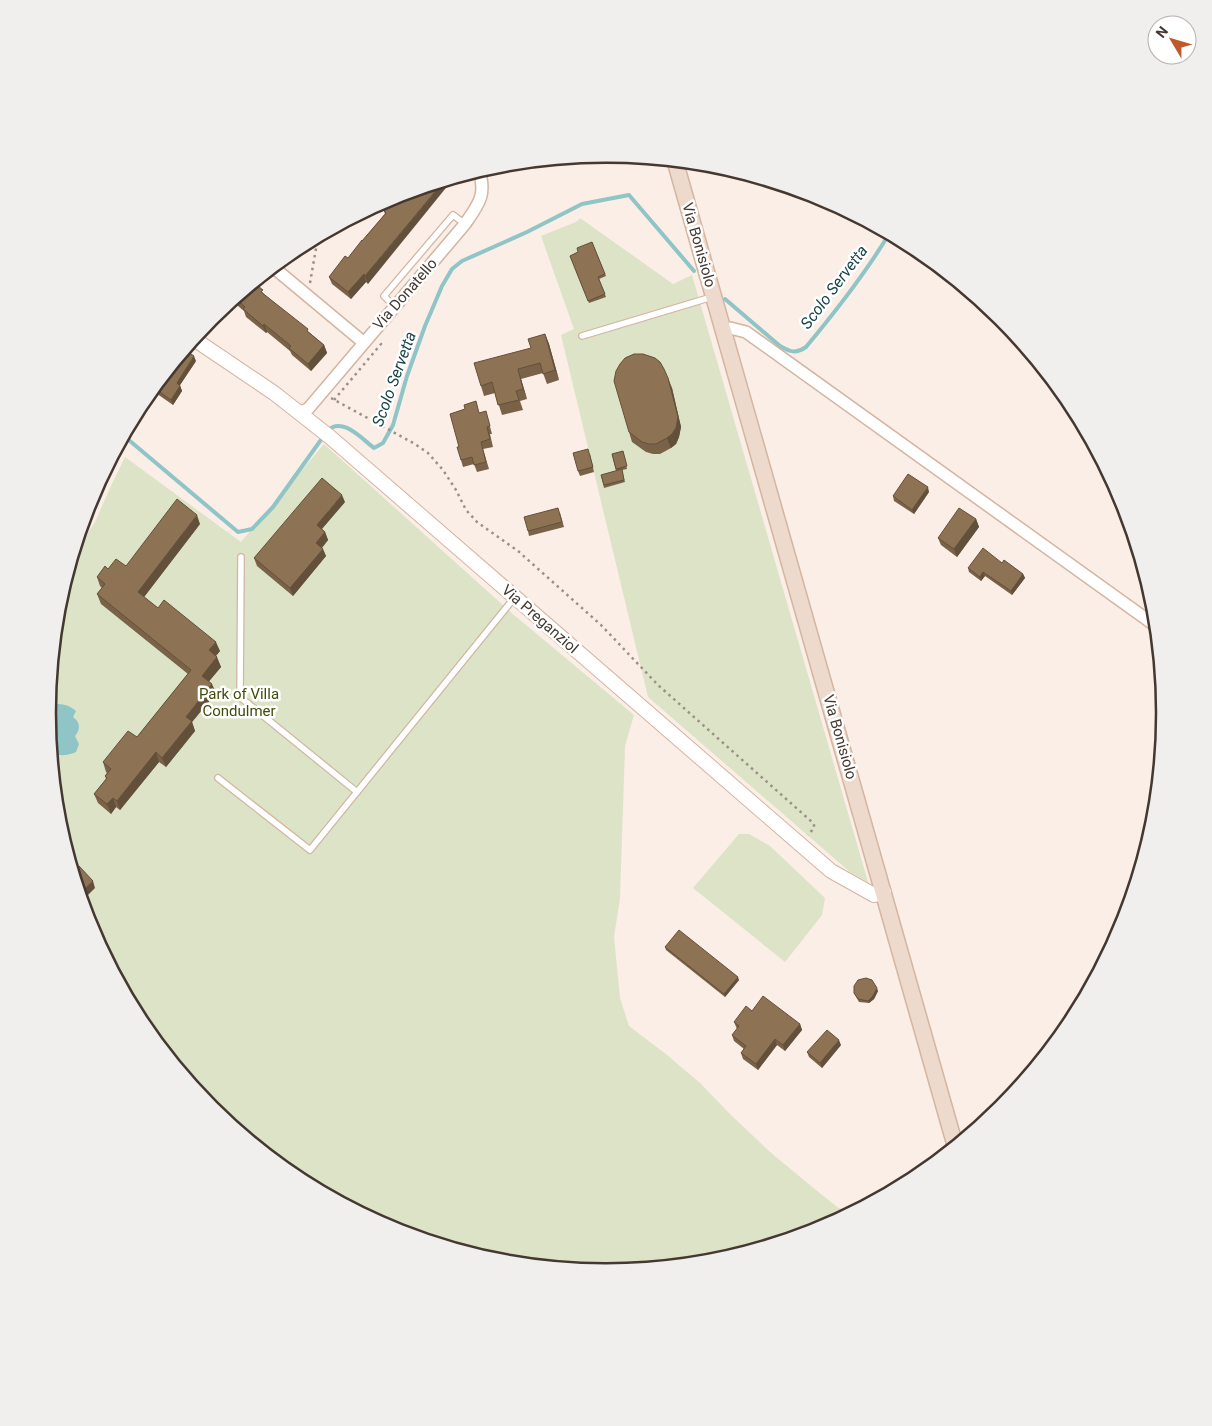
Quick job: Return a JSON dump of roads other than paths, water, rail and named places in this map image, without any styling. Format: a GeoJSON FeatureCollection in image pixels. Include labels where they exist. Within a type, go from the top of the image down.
{"type":"FeatureCollection","features":[{"type":"Feature","properties":{"kind":"main road","name":"Via Bonisiolo"},"geometry":{"type":"LineString","coordinates":[[677,168],[954,1138]]}},
{"type":"Feature","properties":{"kind":"street","name":"Via Donatello"},"geometry":{"type":"LineString","coordinates":[[305,413],[464,224],[478,205],[482,194],[481,178]]}},
{"type":"Feature","properties":{"kind":"street"},"geometry":{"type":"LineString","coordinates":[[279,272],[363,342]]}},
{"type":"Feature","properties":{"kind":"street"},"geometry":{"type":"LineString","coordinates":[[723,329],[730,328],[746,332],[1147,620]]}},
{"type":"Feature","properties":{"kind":"street","name":"Via Preganziol"},"geometry":{"type":"LineString","coordinates":[[200,343],[305,413],[326,434],[831,871],[874,895],[884,892]]}},
{"type":"Feature","properties":{"kind":"lane"},"geometry":{"type":"LineString","coordinates":[[582,336],[714,296]]}},
{"type":"Feature","properties":{"kind":"lane"},"geometry":{"type":"LineString","coordinates":[[241,557],[240,697],[357,792]]}},
{"type":"Feature","properties":{"kind":"lane"},"geometry":{"type":"LineString","coordinates":[[218,778],[310,850],[515,597]]}},
{"type":"Feature","properties":{"kind":"water"},"geometry":{"type":"Polygon","coordinates":[[[56,704],[66,705],[76,711],[73,717],[79,726],[75,736],[79,744],[76,752],[58,755],[56,704]]]}},
{"type":"Feature","properties":{"kind":"waterway","name":"Scolo Servetta"},"geometry":{"type":"LineString","coordinates":[[327,431],[333,427],[345,427],[374,448],[383,443],[393,425],[407,376],[425,326],[442,286],[452,269],[462,261],[527,232],[582,204],[629,195],[694,271]]}},
{"type":"Feature","properties":{"kind":"waterway","name":"Scolo Servetta"},"geometry":{"type":"LineString","coordinates":[[725,299],[780,346],[790,351],[799,351],[806,347],[839,306],[885,240]]}},
{"type":"Feature","properties":{"kind":"waterway","name":"Scolo Servetta"},"geometry":{"type":"LineString","coordinates":[[129,440],[238,532],[252,529],[273,507],[323,437]]}},
{"type":"Feature","properties":{"kind":"park label","name":"Park of Villa Condulmer"},"geometry":{"type":"Point","coordinates":[239,702]}}]}
